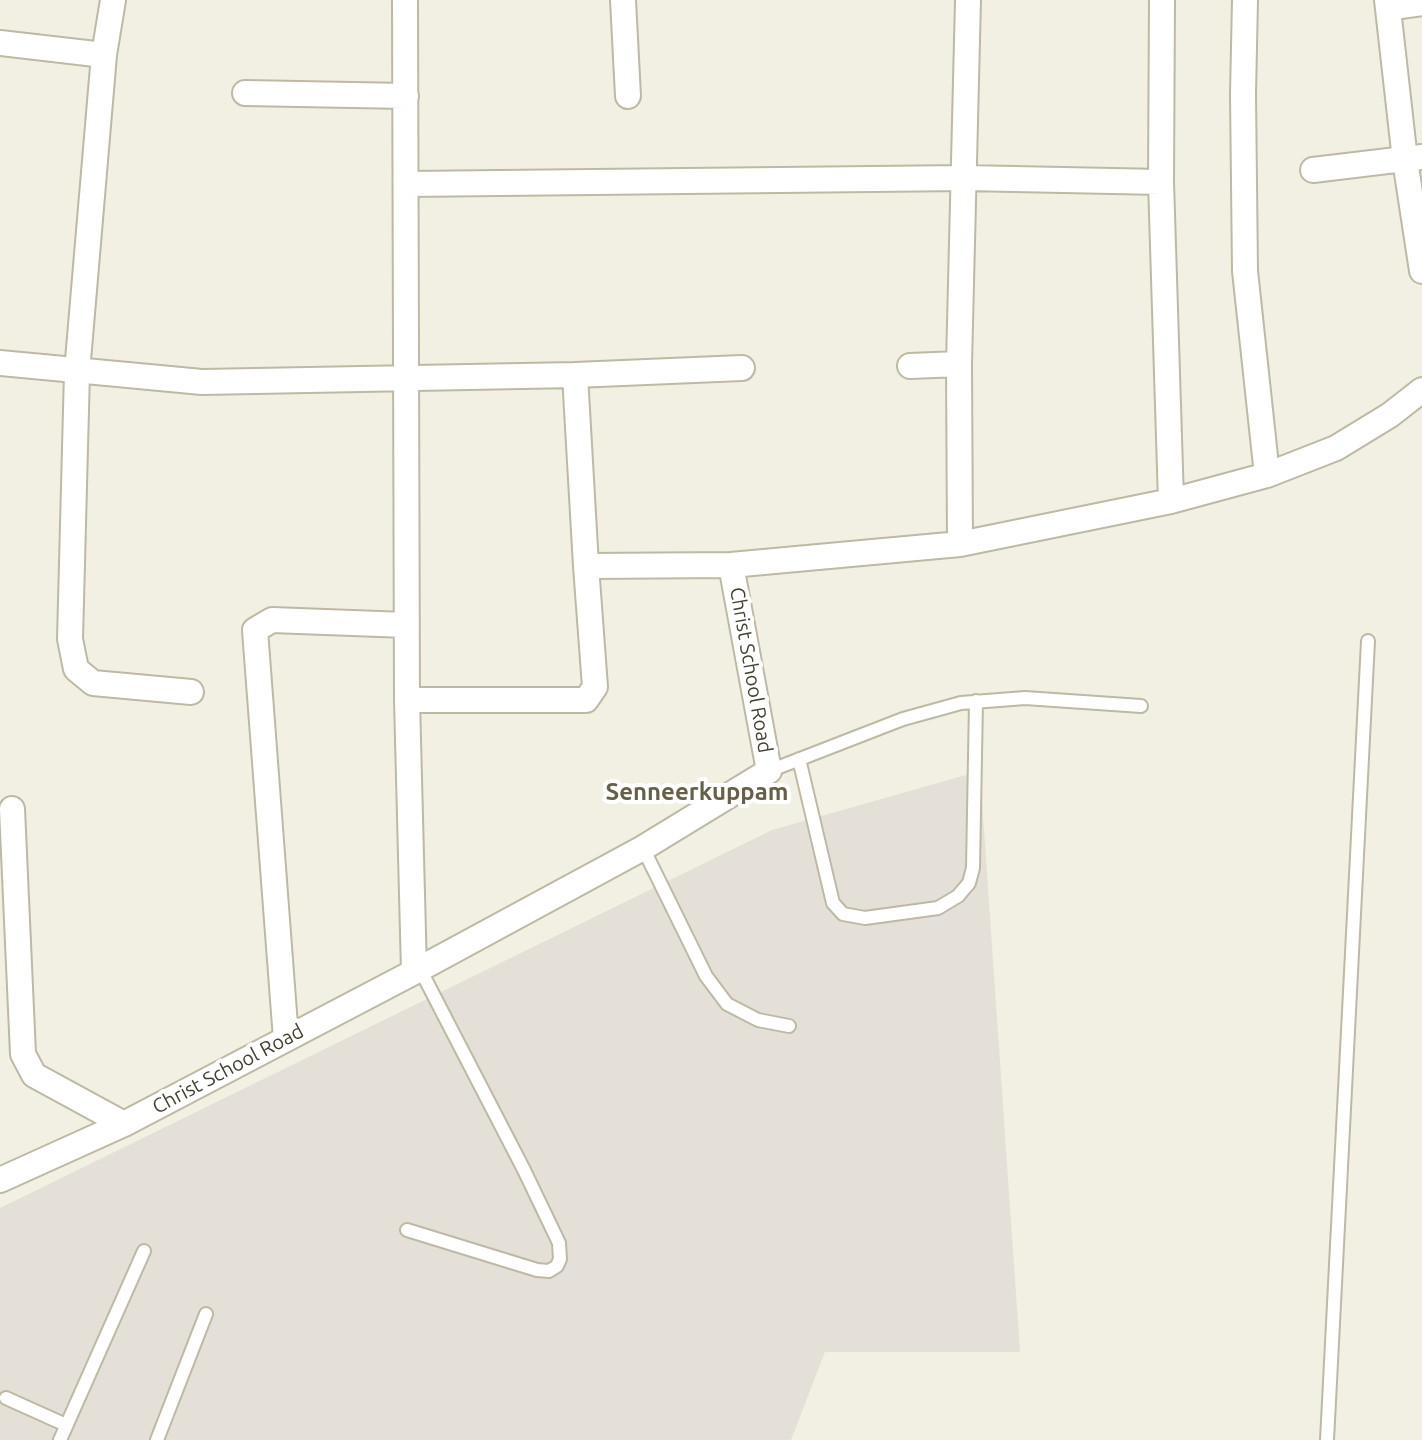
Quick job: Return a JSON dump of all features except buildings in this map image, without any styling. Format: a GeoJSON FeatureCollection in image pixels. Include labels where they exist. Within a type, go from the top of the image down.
{"type":"FeatureCollection","features":[{"type":"Feature","properties":{"kind":"street"},"geometry":{"type":"LineString","coordinates":[[113,0],[104,55],[77,372],[70,639],[76,669],[93,683],[191,692]]}},
{"type":"Feature","properties":{"kind":"street"},"geometry":{"type":"LineString","coordinates":[[405,0],[406,625],[417,971]]}},
{"type":"Feature","properties":{"kind":"street"},"geometry":{"type":"LineString","coordinates":[[623,0],[628,96]]}},
{"type":"Feature","properties":{"kind":"street"},"geometry":{"type":"LineString","coordinates":[[960,544],[959,364],[968,0]]}},
{"type":"Feature","properties":{"kind":"street"},"geometry":{"type":"LineString","coordinates":[[1162,0],[1161,182],[1171,501]]}},
{"type":"Feature","properties":{"kind":"street"},"geometry":{"type":"LineString","coordinates":[[1245,0],[1245,271],[1267,475]]}},
{"type":"Feature","properties":{"kind":"street"},"geometry":{"type":"LineString","coordinates":[[1422,3],[1388,4],[1413,158],[1422,271]]}},
{"type":"Feature","properties":{"kind":"street"},"geometry":{"type":"LineString","coordinates":[[0,43],[104,55]]}},
{"type":"Feature","properties":{"kind":"street"},"geometry":{"type":"LineString","coordinates":[[245,93],[406,96]]}},
{"type":"Feature","properties":{"kind":"street"},"geometry":{"type":"LineString","coordinates":[[1313,170],[1413,158]]}},
{"type":"Feature","properties":{"kind":"street"},"geometry":{"type":"LineString","coordinates":[[407,184],[965,178],[1161,182]]}},
{"type":"Feature","properties":{"kind":"street"},"geometry":{"type":"LineString","coordinates":[[0,363],[202,382],[575,375],[742,368]]}},
{"type":"Feature","properties":{"kind":"street"},"geometry":{"type":"LineString","coordinates":[[910,366],[959,364]]}},
{"type":"Feature","properties":{"kind":"street"},"geometry":{"type":"LineString","coordinates":[[407,700],[586,700],[595,687],[575,375]]}},
{"type":"Feature","properties":{"kind":"street","name":"Christ School Road"},"geometry":{"type":"LineString","coordinates":[[0,1180],[124,1124],[417,971],[643,848],[769,771],[731,565],[960,544],[1171,501],[1267,475],[1336,448],[1390,415],[1422,390]]}},
{"type":"Feature","properties":{"kind":"street"},"geometry":{"type":"LineString","coordinates":[[586,566],[731,565]]}},
{"type":"Feature","properties":{"kind":"street"},"geometry":{"type":"LineString","coordinates":[[286,1039],[255,630],[272,620],[406,625]]}},
{"type":"Feature","properties":{"kind":"street"},"geometry":{"type":"LineString","coordinates":[[12,809],[23,1054],[34,1075],[124,1124]]}},
{"type":"Feature","properties":{"kind":"lane"},"geometry":{"type":"LineString","coordinates":[[1327,1440],[1368,641]]}},
{"type":"Feature","properties":{"kind":"lane"},"geometry":{"type":"LineString","coordinates":[[769,771],[903,719],[961,703],[1025,698],[1141,706]]}},
{"type":"Feature","properties":{"kind":"lane"},"geometry":{"type":"LineString","coordinates":[[799,759],[833,903],[843,914],[865,918],[938,908],[958,896],[969,883],[973,868],[976,701]]}},
{"type":"Feature","properties":{"kind":"lane"},"geometry":{"type":"LineString","coordinates":[[643,848],[706,976],[727,1004],[758,1020],[789,1026]]}},
{"type":"Feature","properties":{"kind":"lane"},"geometry":{"type":"LineString","coordinates":[[407,1230],[537,1270],[549,1271],[557,1266],[560,1259],[559,1243],[524,1170],[417,971]]}},
{"type":"Feature","properties":{"kind":"lane"},"geometry":{"type":"LineString","coordinates":[[60,1440],[144,1251]]}},
{"type":"Feature","properties":{"kind":"lane"},"geometry":{"type":"LineString","coordinates":[[157,1440],[206,1314]]}},
{"type":"Feature","properties":{"kind":"lane"},"geometry":{"type":"LineString","coordinates":[[6,1398],[66,1425]]}},
{"type":"Feature","properties":{"kind":"shaded area"},"geometry":{"type":"Polygon","coordinates":[[[980,771],[1020,1352],[825,1352],[791,1440],[0,1440],[0,1208],[772,830],[980,771]]]}},
{"type":"Feature","properties":{"kind":"district","name":"Senneerkuppam"},"geometry":{"type":"Point","coordinates":[697,792]}}]}
